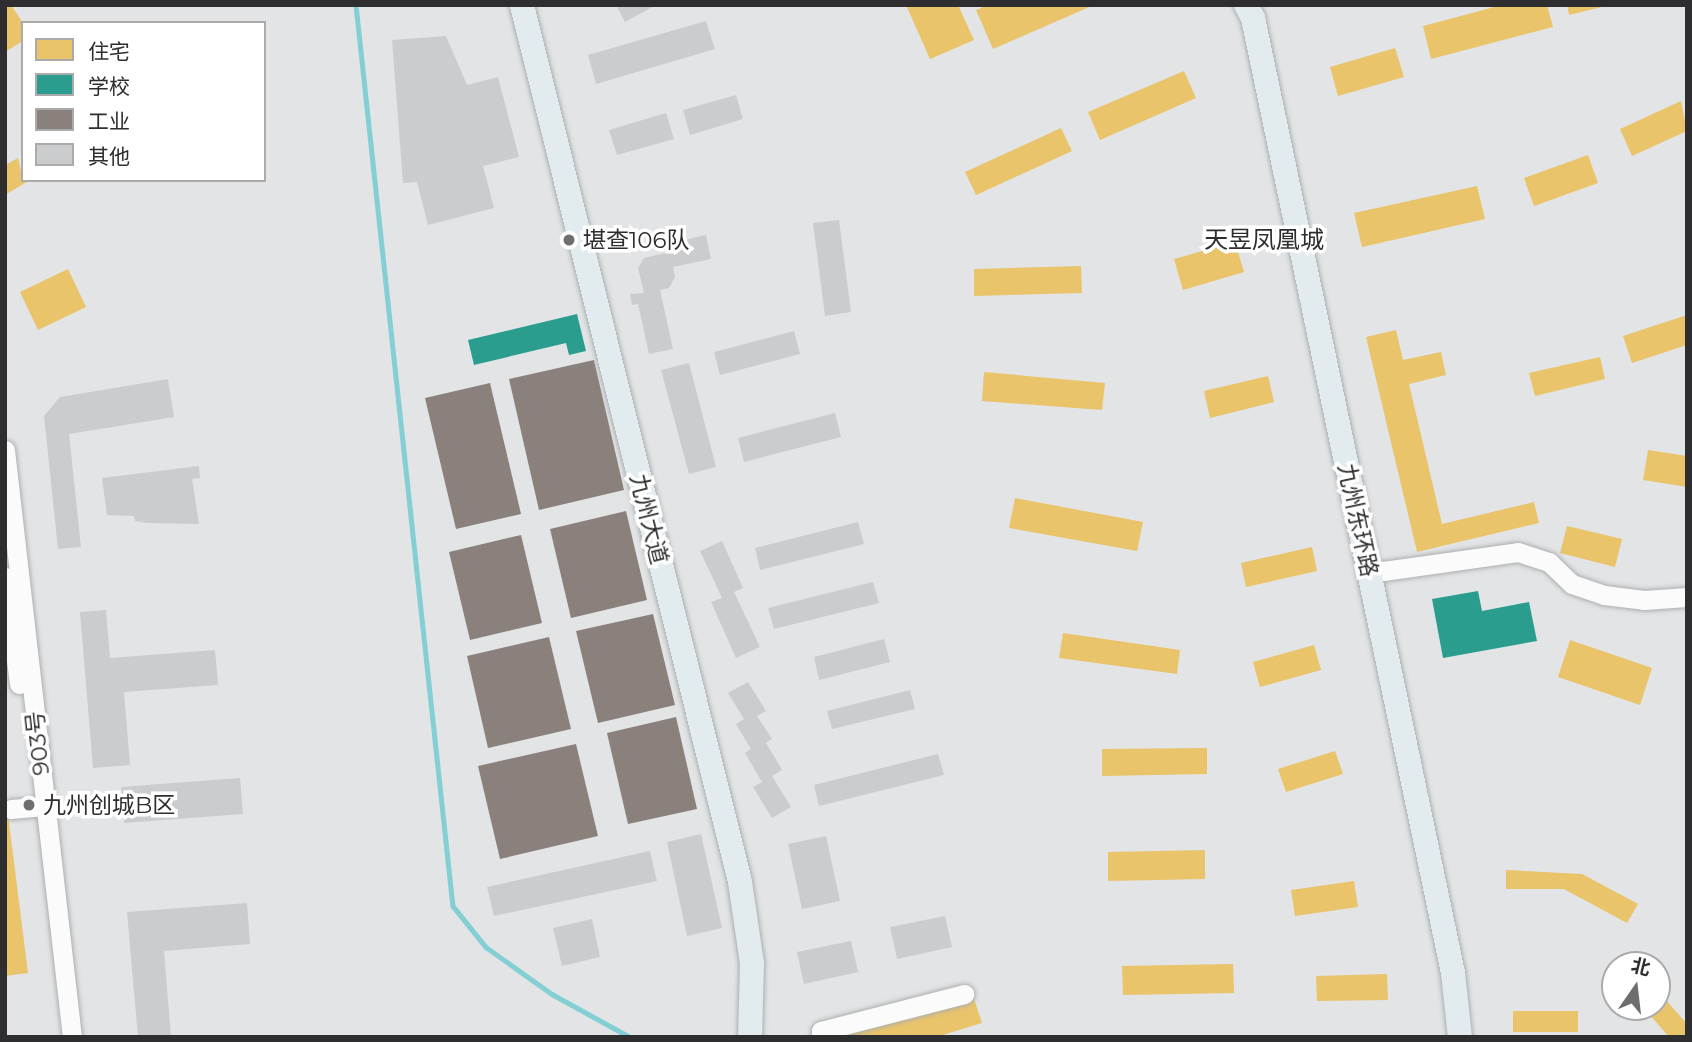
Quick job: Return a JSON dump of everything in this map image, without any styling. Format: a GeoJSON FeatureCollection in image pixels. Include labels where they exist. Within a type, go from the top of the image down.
{"type":"FeatureCollection","features":[{"type":"Feature","properties":{"kind":"main road"},"geometry":{"type":"LineString","coordinates":[[510,5],[655,575],[722,863],[738,946],[737,1037]]}},
{"type":"Feature","properties":{"kind":"main road","name":"九州大道"},"geometry":{"type":"LineString","coordinates":[[522,5],[740,882],[752,963],[750,1037]]}},
{"type":"Feature","properties":{"kind":"main road","name":"九州东环路"},"geometry":{"type":"LineString","coordinates":[[1246,5],[1253,18],[1453,973],[1460,1037]]}},
{"type":"Feature","properties":{"kind":"street","name":"903号"},"geometry":{"type":"LineString","coordinates":[[5,450],[40,806],[72,1037]]}},
{"type":"Feature","properties":{"kind":"street"},"geometry":{"type":"LineString","coordinates":[[1369,573],[1518,552],[1549,562],[1572,584],[1604,595],[1644,600],[1687,597]]}},
{"type":"Feature","properties":{"kind":"street"},"geometry":{"type":"LineString","coordinates":[[5,577],[40,806],[58,1037]]}},
{"type":"Feature","properties":{"kind":"street"},"geometry":{"type":"LineString","coordinates":[[11,809],[40,806]]}},
{"type":"Feature","properties":{"kind":"street"},"geometry":{"type":"LineString","coordinates":[[821,1037],[821,1031],[964,995]]}},
{"type":"Feature","properties":{"kind":"building: 住宅"},"geometry":{"type":"Polygon","coordinates":[[[5,5],[11,5],[22,21],[21,42],[5,52],[5,5]]]}},
{"type":"Feature","properties":{"kind":"building: 住宅"},"geometry":{"type":"Polygon","coordinates":[[[906,5],[958,5],[974,40],[930,59],[906,5]]]}},
{"type":"Feature","properties":{"kind":"building: 住宅"},"geometry":{"type":"Polygon","coordinates":[[[988,5],[1094,5],[993,49],[976,10],[988,5]]]}},
{"type":"Feature","properties":{"kind":"building: 住宅"},"geometry":{"type":"Polygon","coordinates":[[[1502,5],[1547,5],[1553,27],[1431,59],[1423,26],[1502,5]]]}},
{"type":"Feature","properties":{"kind":"building: 住宅"},"geometry":{"type":"Polygon","coordinates":[[[1567,5],[1606,5],[1606,6],[1569,15],[1567,5]]]}},
{"type":"Feature","properties":{"kind":"building: 住宅"},"geometry":{"type":"Polygon","coordinates":[[[1395,48],[1404,77],[1338,96],[1330,67],[1395,48]]]}},
{"type":"Feature","properties":{"kind":"building: 住宅"},"geometry":{"type":"Polygon","coordinates":[[[1184,71],[1196,98],[1100,140],[1088,112],[1184,71]]]}},
{"type":"Feature","properties":{"kind":"building: 住宅"},"geometry":{"type":"Polygon","coordinates":[[[1681,101],[1687,131],[1632,156],[1620,129],[1681,101]]]}},
{"type":"Feature","properties":{"kind":"building: 住宅"},"geometry":{"type":"Polygon","coordinates":[[[1061,128],[1072,151],[976,195],[965,172],[1061,128]]]}},
{"type":"Feature","properties":{"kind":"building: 住宅"},"geometry":{"type":"Polygon","coordinates":[[[1588,155],[1598,183],[1534,206],[1524,178],[1588,155]]]}},
{"type":"Feature","properties":{"kind":"building: 住宅"},"geometry":{"type":"Polygon","coordinates":[[[18,158],[21,182],[27,182],[5,195],[5,165],[18,158]]]}},
{"type":"Feature","properties":{"kind":"building: 住宅"},"geometry":{"type":"Polygon","coordinates":[[[1477,186],[1485,219],[1362,247],[1354,213],[1477,186]]]}},
{"type":"Feature","properties":{"kind":"building: 住宅"},"geometry":{"type":"Polygon","coordinates":[[[1235,242],[1244,272],[1183,290],[1174,259],[1235,242]]]}},
{"type":"Feature","properties":{"kind":"building: 住宅"},"geometry":{"type":"Polygon","coordinates":[[[1081,266],[1082,293],[974,296],[974,269],[1081,266]]]}},
{"type":"Feature","properties":{"kind":"building: 住宅"},"geometry":{"type":"Polygon","coordinates":[[[68,269],[86,307],[38,330],[20,292],[68,269]]]}},
{"type":"Feature","properties":{"kind":"building: 住宅"},"geometry":{"type":"Polygon","coordinates":[[[1687,315],[1687,345],[1632,363],[1623,336],[1687,315]]]}},
{"type":"Feature","properties":{"kind":"building: 住宅"},"geometry":{"type":"Polygon","coordinates":[[[1396,330],[1403,360],[1441,352],[1446,375],[1409,384],[1442,524],[1534,502],[1539,523],[1417,552],[1366,337],[1396,330]]]}},
{"type":"Feature","properties":{"kind":"building: 住宅"},"geometry":{"type":"Polygon","coordinates":[[[1600,357],[1605,379],[1535,396],[1529,373],[1600,357]]]}},
{"type":"Feature","properties":{"kind":"building: 住宅"},"geometry":{"type":"Polygon","coordinates":[[[984,372],[1105,383],[1102,410],[982,401],[984,372]]]}},
{"type":"Feature","properties":{"kind":"building: 住宅"},"geometry":{"type":"Polygon","coordinates":[[[1268,376],[1274,402],[1210,418],[1204,391],[1268,376]]]}},
{"type":"Feature","properties":{"kind":"building: 住宅"},"geometry":{"type":"Polygon","coordinates":[[[1648,450],[1687,456],[1687,487],[1643,480],[1648,450]]]}},
{"type":"Feature","properties":{"kind":"building: 住宅"},"geometry":{"type":"Polygon","coordinates":[[[1015,498],[1143,522],[1137,551],[1009,528],[1015,498]]]}},
{"type":"Feature","properties":{"kind":"building: 住宅"},"geometry":{"type":"Polygon","coordinates":[[[1567,526],[1622,539],[1615,567],[1560,553],[1567,526]]]}},
{"type":"Feature","properties":{"kind":"building: 住宅"},"geometry":{"type":"Polygon","coordinates":[[[1312,547],[1317,571],[1246,587],[1241,563],[1312,547]]]}},
{"type":"Feature","properties":{"kind":"building: 住宅"},"geometry":{"type":"Polygon","coordinates":[[[1063,633],[1180,650],[1177,674],[1059,658],[1063,633]]]}},
{"type":"Feature","properties":{"kind":"building: 住宅"},"geometry":{"type":"Polygon","coordinates":[[[1570,640],[1652,668],[1640,705],[1558,677],[1570,640]]]}},
{"type":"Feature","properties":{"kind":"building: 住宅"},"geometry":{"type":"Polygon","coordinates":[[[1314,645],[1321,670],[1260,687],[1253,662],[1314,645]]]}},
{"type":"Feature","properties":{"kind":"building: 住宅"},"geometry":{"type":"Polygon","coordinates":[[[1207,748],[1207,774],[1102,776],[1102,749],[1207,748]]]}},
{"type":"Feature","properties":{"kind":"building: 住宅"},"geometry":{"type":"Polygon","coordinates":[[[1335,751],[1343,774],[1286,792],[1278,769],[1335,751]]]}},
{"type":"Feature","properties":{"kind":"building: 住宅"},"geometry":{"type":"Polygon","coordinates":[[[5,791],[28,973],[5,976],[5,791]]]}},
{"type":"Feature","properties":{"kind":"building: 住宅"},"geometry":{"type":"Polygon","coordinates":[[[1205,850],[1205,879],[1108,881],[1108,852],[1205,850]]]}},
{"type":"Feature","properties":{"kind":"building: 住宅"},"geometry":{"type":"Polygon","coordinates":[[[1506,870],[1582,874],[1638,904],[1627,923],[1564,889],[1506,889],[1506,870]]]}},
{"type":"Feature","properties":{"kind":"building: 住宅"},"geometry":{"type":"Polygon","coordinates":[[[1354,881],[1358,907],[1295,916],[1291,890],[1354,881]]]}},
{"type":"Feature","properties":{"kind":"building: 住宅"},"geometry":{"type":"Polygon","coordinates":[[[1233,964],[1234,993],[1123,995],[1122,966],[1233,964]]]}},
{"type":"Feature","properties":{"kind":"building: 住宅"},"geometry":{"type":"Polygon","coordinates":[[[1387,974],[1388,1000],[1317,1001],[1316,976],[1387,974]]]}},
{"type":"Feature","properties":{"kind":"building: 住宅"},"geometry":{"type":"Polygon","coordinates":[[[973,996],[982,1023],[936,1037],[838,1037],[973,996]]]}},
{"type":"Feature","properties":{"kind":"building: 住宅"},"geometry":{"type":"Polygon","coordinates":[[[1671,1006],[1687,1024],[1687,1037],[1669,1037],[1655,1021],[1671,1021],[1671,1006]]]}},
{"type":"Feature","properties":{"kind":"building: 住宅"},"geometry":{"type":"Polygon","coordinates":[[[1513,1011],[1578,1011],[1578,1032],[1513,1032],[1513,1011]]]}},
{"type":"Feature","properties":{"kind":"building: 学校"},"geometry":{"type":"Polygon","coordinates":[[[577,314],[586,351],[569,355],[566,343],[474,365],[468,340],[577,314]]]}},
{"type":"Feature","properties":{"kind":"building: 学校"},"geometry":{"type":"Polygon","coordinates":[[[1478,591],[1482,611],[1529,602],[1537,641],[1443,658],[1432,599],[1478,591]]]}},
{"type":"Feature","properties":{"kind":"building: 工业"},"geometry":{"type":"Polygon","coordinates":[[[594,360],[624,490],[539,510],[509,379],[594,360]]]}},
{"type":"Feature","properties":{"kind":"building: 工业"},"geometry":{"type":"Polygon","coordinates":[[[490,383],[521,514],[456,529],[425,398],[490,383]]]}},
{"type":"Feature","properties":{"kind":"building: 工业"},"geometry":{"type":"Polygon","coordinates":[[[626,511],[647,600],[571,618],[550,529],[626,511]]]}},
{"type":"Feature","properties":{"kind":"building: 工业"},"geometry":{"type":"Polygon","coordinates":[[[521,535],[542,623],[470,640],[449,552],[521,535]]]}},
{"type":"Feature","properties":{"kind":"building: 工业"},"geometry":{"type":"Polygon","coordinates":[[[653,614],[675,705],[598,723],[576,631],[653,614]]]}},
{"type":"Feature","properties":{"kind":"building: 工业"},"geometry":{"type":"Polygon","coordinates":[[[549,637],[571,729],[488,748],[467,656],[549,637]]]}},
{"type":"Feature","properties":{"kind":"building: 工业"},"geometry":{"type":"Polygon","coordinates":[[[676,717],[697,809],[628,824],[607,733],[676,717]]]}},
{"type":"Feature","properties":{"kind":"building: 工业"},"geometry":{"type":"Polygon","coordinates":[[[576,744],[598,836],[500,859],[478,766],[576,744]]]}},
{"type":"Feature","properties":{"kind":"building: 其他"},"geometry":{"type":"Polygon","coordinates":[[[616,5],[656,5],[625,22],[616,5]]]}},
{"type":"Feature","properties":{"kind":"building: 其他"},"geometry":{"type":"Polygon","coordinates":[[[706,21],[715,49],[596,84],[588,55],[706,21]]]}},
{"type":"Feature","properties":{"kind":"building: 其他"},"geometry":{"type":"Polygon","coordinates":[[[446,36],[467,85],[498,77],[519,157],[483,166],[494,208],[428,225],[417,182],[403,183],[392,40],[446,36]]]}},
{"type":"Feature","properties":{"kind":"building: 其他"},"geometry":{"type":"Polygon","coordinates":[[[736,95],[743,119],[690,135],[683,110],[736,95]]]}},
{"type":"Feature","properties":{"kind":"building: 其他"},"geometry":{"type":"Polygon","coordinates":[[[666,113],[674,139],[617,155],[609,130],[666,113]]]}},
{"type":"Feature","properties":{"kind":"building: 其他"},"geometry":{"type":"Polygon","coordinates":[[[839,220],[851,312],[825,316],[813,223],[839,220]]]}},
{"type":"Feature","properties":{"kind":"building: 其他"},"geometry":{"type":"Polygon","coordinates":[[[706,235],[711,259],[673,267],[675,277],[669,288],[660,290],[673,349],[649,354],[638,304],[632,305],[630,294],[644,293],[638,268],[644,258],[670,252],[663,240],[675,237],[676,242],[706,235]]]}},
{"type":"Feature","properties":{"kind":"building: 其他"},"geometry":{"type":"Polygon","coordinates":[[[794,331],[800,354],[720,375],[714,352],[794,331]]]}},
{"type":"Feature","properties":{"kind":"building: 其他"},"geometry":{"type":"Polygon","coordinates":[[[689,363],[716,467],[689,474],[661,370],[689,363]]]}},
{"type":"Feature","properties":{"kind":"building: 其他"},"geometry":{"type":"Polygon","coordinates":[[[168,379],[174,417],[69,434],[81,547],[58,549],[44,416],[60,397],[168,379]]]}},
{"type":"Feature","properties":{"kind":"building: 其他"},"geometry":{"type":"Polygon","coordinates":[[[835,413],[841,437],[744,462],[738,438],[835,413]]]}},
{"type":"Feature","properties":{"kind":"building: 其他"},"geometry":{"type":"Polygon","coordinates":[[[199,466],[200,478],[192,479],[199,524],[147,523],[135,521],[134,516],[107,515],[102,478],[199,466]]]}},
{"type":"Feature","properties":{"kind":"building: 其他"},"geometry":{"type":"Polygon","coordinates":[[[858,522],[864,544],[760,570],[755,548],[858,522]]]}},
{"type":"Feature","properties":{"kind":"building: 其他"},"geometry":{"type":"Polygon","coordinates":[[[722,541],[743,588],[734,592],[760,647],[736,658],[711,602],[722,598],[700,551],[722,541]]]}},
{"type":"Feature","properties":{"kind":"building: 其他"},"geometry":{"type":"Polygon","coordinates":[[[873,582],[879,603],[774,629],[768,608],[873,582]]]}},
{"type":"Feature","properties":{"kind":"building: 其他"},"geometry":{"type":"Polygon","coordinates":[[[106,610],[110,658],[215,650],[218,685],[124,692],[130,765],[93,768],[80,612],[106,610]]]}},
{"type":"Feature","properties":{"kind":"building: 其他"},"geometry":{"type":"Polygon","coordinates":[[[884,639],[890,662],[819,680],[814,657],[884,639]]]}},
{"type":"Feature","properties":{"kind":"building: 其他"},"geometry":{"type":"Polygon","coordinates":[[[748,682],[766,711],[757,716],[772,739],[766,743],[782,770],[772,776],[791,807],[772,818],[753,787],[762,782],[745,753],[751,749],[736,724],[744,719],[728,693],[748,682]]]}},
{"type":"Feature","properties":{"kind":"building: 其他"},"geometry":{"type":"Polygon","coordinates":[[[910,690],[915,709],[832,729],[827,711],[910,690]]]}},
{"type":"Feature","properties":{"kind":"building: 其他"},"geometry":{"type":"Polygon","coordinates":[[[938,754],[944,775],[819,806],[814,785],[938,754]]]}},
{"type":"Feature","properties":{"kind":"building: 其他"},"geometry":{"type":"Polygon","coordinates":[[[240,778],[243,814],[124,823],[121,787],[240,778]]]}},
{"type":"Feature","properties":{"kind":"building: 其他"},"geometry":{"type":"Polygon","coordinates":[[[701,834],[722,928],[687,936],[667,842],[701,834]]]}},
{"type":"Feature","properties":{"kind":"building: 其他"},"geometry":{"type":"Polygon","coordinates":[[[826,836],[840,901],[802,909],[788,844],[826,836]]]}},
{"type":"Feature","properties":{"kind":"building: 其他"},"geometry":{"type":"Polygon","coordinates":[[[650,851],[657,881],[494,916],[487,887],[650,851]]]}},
{"type":"Feature","properties":{"kind":"building: 其他"},"geometry":{"type":"Polygon","coordinates":[[[247,903],[250,944],[164,951],[171,1037],[138,1037],[127,912],[247,903]]]}},
{"type":"Feature","properties":{"kind":"building: 其他"},"geometry":{"type":"Polygon","coordinates":[[[945,916],[952,947],[897,959],[890,927],[945,916]]]}},
{"type":"Feature","properties":{"kind":"building: 其他"},"geometry":{"type":"Polygon","coordinates":[[[592,919],[600,957],[562,966],[553,928],[592,919]]]}},
{"type":"Feature","properties":{"kind":"building: 其他"},"geometry":{"type":"Polygon","coordinates":[[[851,941],[858,972],[804,984],[797,952],[851,941]]]}},
{"type":"Feature","properties":{"kind":"waterway"},"geometry":{"type":"LineString","coordinates":[[356,5],[453,906],[486,947],[552,994],[630,1037]]}},
{"type":"Feature","properties":{"kind":"place","name":"堪查106队"},"geometry":{"type":"Point","coordinates":[569,240]}},
{"type":"Feature","properties":{"kind":"place","name":"九州创城B区"},"geometry":{"type":"Point","coordinates":[29,805]}},
{"type":"Feature","properties":{"kind":"district","name":"天昱凤凰城"},"geometry":{"type":"Point","coordinates":[1264,240]}}]}
